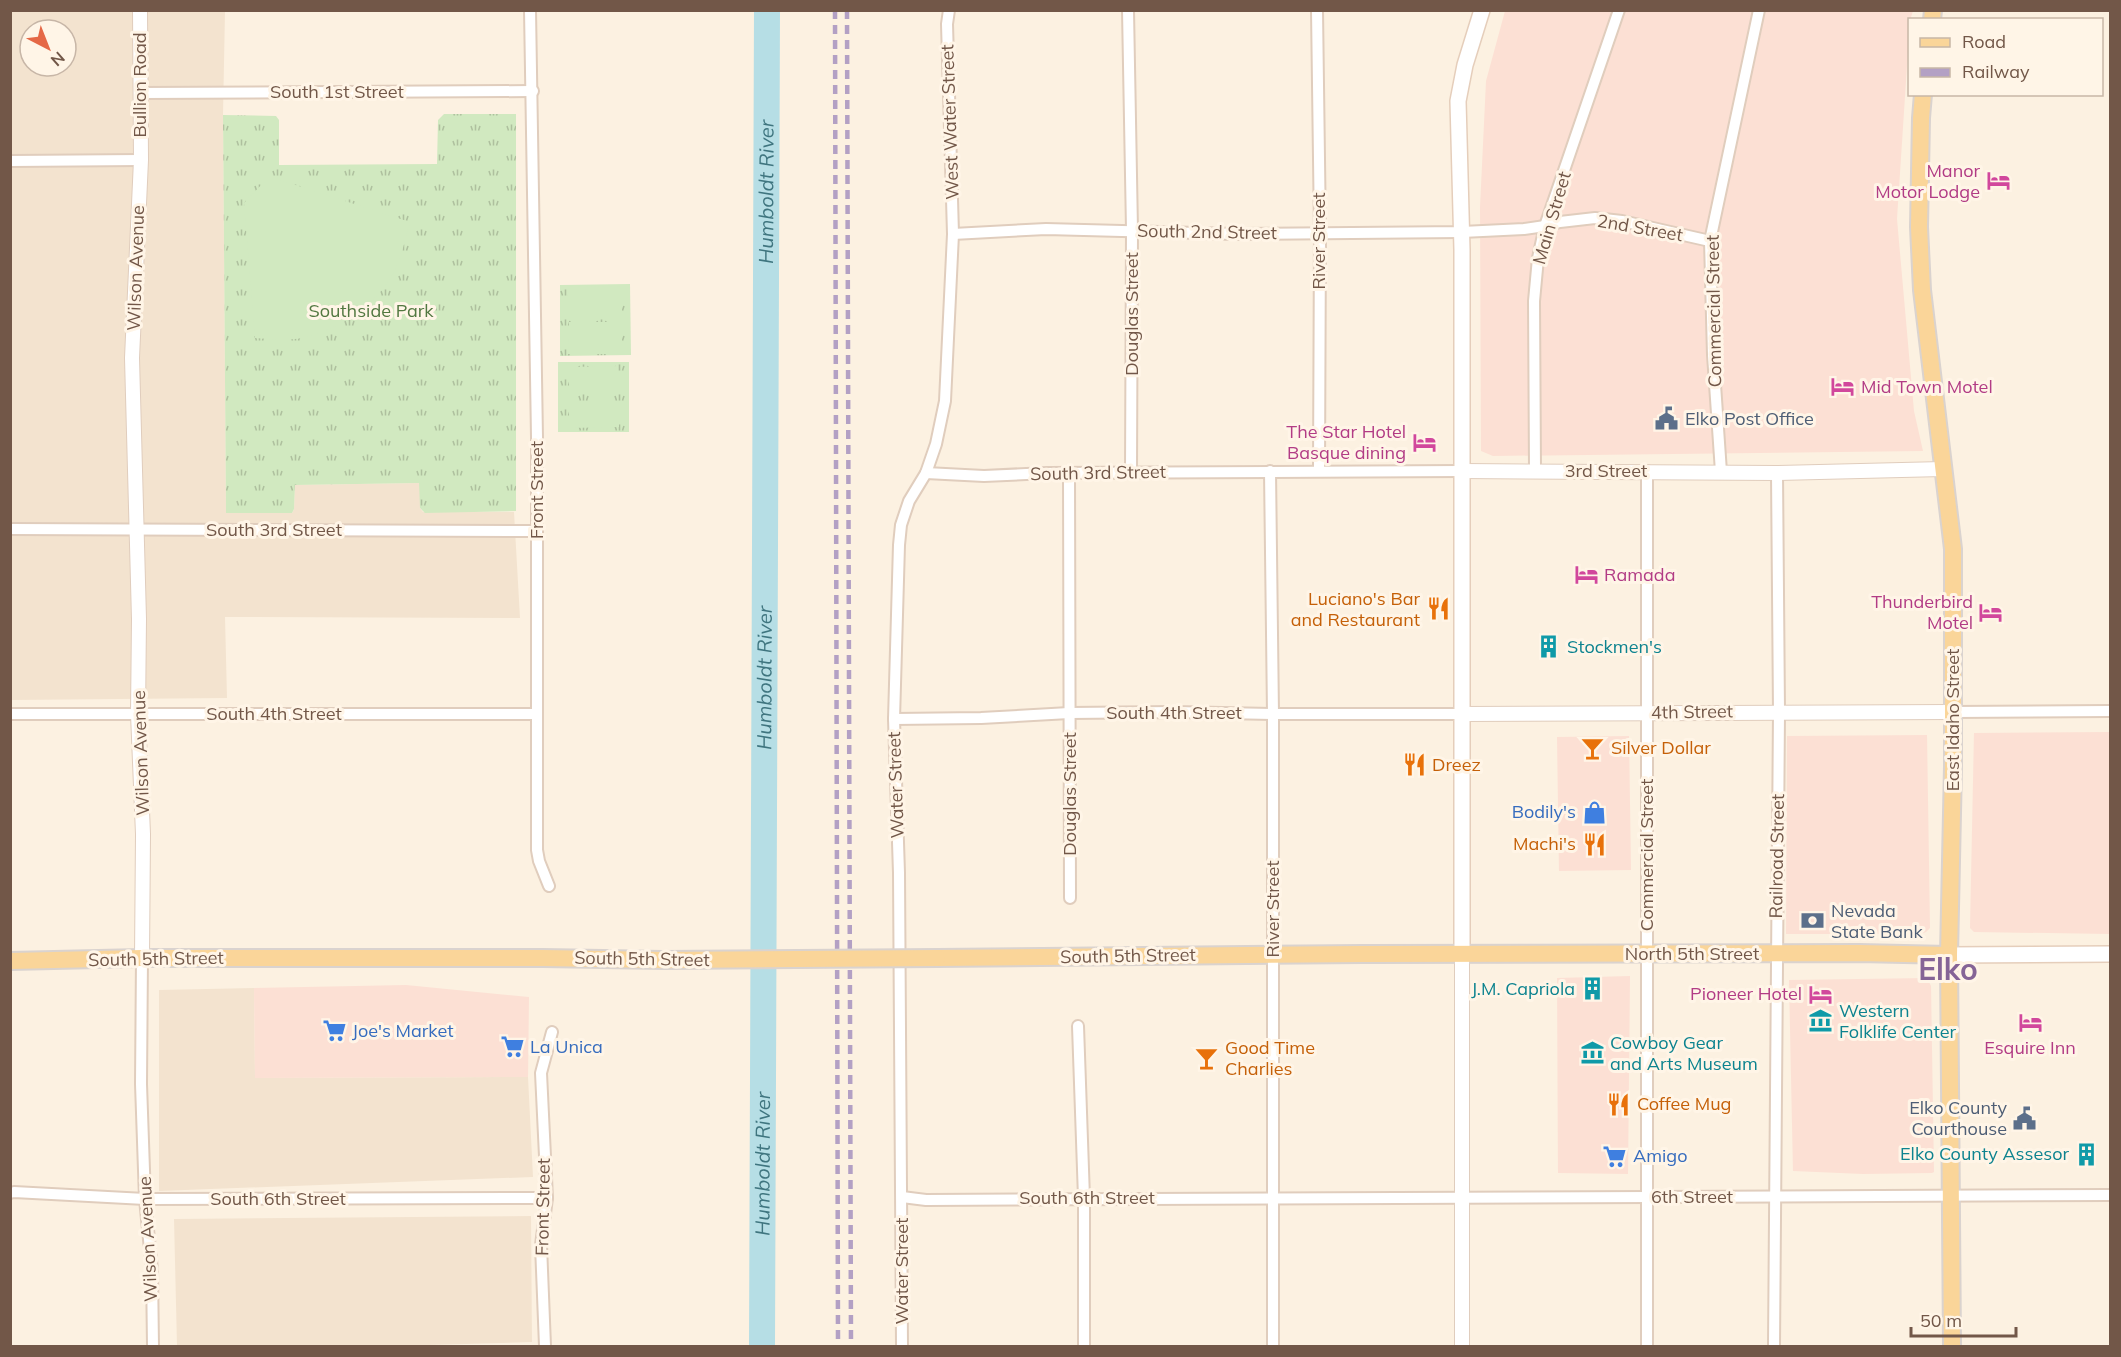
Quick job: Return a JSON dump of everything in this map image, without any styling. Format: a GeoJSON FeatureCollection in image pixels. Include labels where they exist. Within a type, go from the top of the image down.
{"type":"FeatureCollection","features":[{"type":"Feature","properties":{"kind":"main road"},"geometry":{"type":"LineString","coordinates":[[1462,954],[1462,232],[1458,101],[1465,65],[1482,10]]}},
{"type":"Feature","properties":{"kind":"main road","name":"East Idaho Street"},"geometry":{"type":"LineString","coordinates":[[1923,96],[1920,196],[1922,280],[1953,549],[1949,955],[1952,1347]]}},
{"type":"Feature","properties":{"kind":"main road","name":"North 5th Street"},"geometry":{"type":"LineString","coordinates":[[1273,954],[2110,954]]}},
{"type":"Feature","properties":{"kind":"main road","name":"South 5th Street"},"geometry":{"type":"LineString","coordinates":[[10,960],[543,957],[663,960],[1273,954]]}},
{"type":"Feature","properties":{"kind":"street","name":"Bullion Road"},"geometry":{"type":"LineString","coordinates":[[140,10],[141,160]]}},
{"type":"Feature","properties":{"kind":"street","name":"Front Street"},"geometry":{"type":"LineString","coordinates":[[530,10],[533,91],[537,531],[537,850],[549,886]]}},
{"type":"Feature","properties":{"kind":"street","name":"West Water Street"},"geometry":{"type":"LineString","coordinates":[[949,10],[947,24],[953,234]]}},
{"type":"Feature","properties":{"kind":"street","name":"Douglas Street"},"geometry":{"type":"LineString","coordinates":[[1128,10],[1132,230],[1131,473]]}},
{"type":"Feature","properties":{"kind":"street","name":"River Street"},"geometry":{"type":"LineString","coordinates":[[1317,10],[1320,233],[1319,471]]}},
{"type":"Feature","properties":{"kind":"street","name":"Main Street"},"geometry":{"type":"LineString","coordinates":[[1535,470],[1534,301],[1538,258],[1545,226],[1619,10]]}},
{"type":"Feature","properties":{"kind":"street","name":"Commercial Street"},"geometry":{"type":"LineString","coordinates":[[1721,472],[1713,355],[1710,241],[1759,10]]}},
{"type":"Feature","properties":{"kind":"street","name":"South 1st Street"},"geometry":{"type":"LineString","coordinates":[[140,93],[533,91]]}},
{"type":"Feature","properties":{"kind":"street"},"geometry":{"type":"LineString","coordinates":[[10,161],[141,160]]}},
{"type":"Feature","properties":{"kind":"street","name":"Wilson Avenue"},"geometry":{"type":"LineString","coordinates":[[141,160],[132,358],[139,629],[138,714],[143,834],[141,1084],[145,1199],[152,1270],[153,1347]]}},
{"type":"Feature","properties":{"kind":"street","name":"2nd Street"},"geometry":{"type":"LineString","coordinates":[[1462,232],[1545,226],[1595,218],[1622,221],[1710,241]]}},
{"type":"Feature","properties":{"kind":"street","name":"South 2nd Street"},"geometry":{"type":"LineString","coordinates":[[953,234],[1046,229],[1236,234],[1462,232]]}},
{"type":"Feature","properties":{"kind":"street","name":"Water Street"},"geometry":{"type":"LineString","coordinates":[[902,1347],[899,873],[894,719],[901,525],[909,501],[926,473],[936,444],[945,401],[953,234]]}},
{"type":"Feature","properties":{"kind":"street","name":"3rd Street"},"geometry":{"type":"LineString","coordinates":[[1270,471],[1535,470],[1777,473],[1943,469]]}},
{"type":"Feature","properties":{"kind":"street","name":"River Street"},"geometry":{"type":"LineString","coordinates":[[1270,471],[1273,714],[1273,1347]]}},
{"type":"Feature","properties":{"kind":"street","name":"South 3rd Street"},"geometry":{"type":"LineString","coordinates":[[926,473],[984,476],[1270,471]]}},
{"type":"Feature","properties":{"kind":"street","name":"Commercial Street"},"geometry":{"type":"LineString","coordinates":[[1647,471],[1645,1197],[1647,1347]]}},
{"type":"Feature","properties":{"kind":"street","name":"Douglas Street"},"geometry":{"type":"LineString","coordinates":[[1069,473],[1070,898]]}},
{"type":"Feature","properties":{"kind":"street","name":"Railroad Street"},"geometry":{"type":"LineString","coordinates":[[1774,1347],[1779,712],[1777,473]]}},
{"type":"Feature","properties":{"kind":"street","name":"South 3rd Street"},"geometry":{"type":"LineString","coordinates":[[10,529],[537,531]]}},
{"type":"Feature","properties":{"kind":"street","name":"4th Street"},"geometry":{"type":"LineString","coordinates":[[1273,714],[2110,711]]}},
{"type":"Feature","properties":{"kind":"street","name":"South 4th Street"},"geometry":{"type":"LineString","coordinates":[[894,719],[981,718],[1069,713],[1273,714]]}},
{"type":"Feature","properties":{"kind":"street","name":"South 4th Street"},"geometry":{"type":"LineString","coordinates":[[10,714],[537,714]]}},
{"type":"Feature","properties":{"kind":"street"},"geometry":{"type":"LineString","coordinates":[[1462,954],[1462,1347]]}},
{"type":"Feature","properties":{"kind":"street"},"geometry":{"type":"LineString","coordinates":[[1078,1026],[1084,1198],[1084,1347]]}},
{"type":"Feature","properties":{"kind":"street","name":"Front Street"},"geometry":{"type":"LineString","coordinates":[[545,1347],[541,1245],[547,1198],[541,1073],[552,1032]]}},
{"type":"Feature","properties":{"kind":"street","name":"South 6th Street"},"geometry":{"type":"LineString","coordinates":[[10,1193],[145,1199],[547,1198]]}},
{"type":"Feature","properties":{"kind":"street","name":"6th Street"},"geometry":{"type":"LineString","coordinates":[[1273,1197],[2110,1195]]}},
{"type":"Feature","properties":{"kind":"street","name":"South 6th Street"},"geometry":{"type":"LineString","coordinates":[[902,1197],[926,1200],[1273,1197]]}},
{"type":"Feature","properties":{"kind":"shaded area"},"geometry":{"type":"Polygon","coordinates":[[[10,11],[225,11],[223,115],[226,513],[292,513],[295,485],[420,483],[420,508],[423,512],[514,512],[520,618],[225,617],[227,698],[11,700],[10,11]]]}},
{"type":"Feature","properties":{"kind":"shaded area"},"geometry":{"type":"Polygon","coordinates":[[[1505,11],[1913,11],[1911,18],[1908,18],[1897,219],[1914,411],[1923,451],[1493,456],[1481,451],[1480,207],[1486,81],[1505,11]]]}},
{"type":"Feature","properties":{"kind":"shaded area"},"geometry":{"type":"Polygon","coordinates":[[[2110,732],[2110,934],[1974,932],[1970,928],[1974,733],[2110,732]]]}},
{"type":"Feature","properties":{"kind":"shaded area"},"geometry":{"type":"Polygon","coordinates":[[[1927,735],[1930,928],[1921,934],[1786,934],[1787,736],[1927,735]]]}},
{"type":"Feature","properties":{"kind":"shaded area"},"geometry":{"type":"Polygon","coordinates":[[[1629,736],[1631,870],[1559,871],[1557,737],[1629,736]]]}},
{"type":"Feature","properties":{"kind":"shaded area"},"geometry":{"type":"Polygon","coordinates":[[[1630,976],[1628,1174],[1558,1173],[1557,978],[1630,976]]]}},
{"type":"Feature","properties":{"kind":"shaded area"},"geometry":{"type":"Polygon","coordinates":[[[1927,978],[1931,986],[1934,1172],[1863,1174],[1793,1171],[1789,980],[1927,978]]]}},
{"type":"Feature","properties":{"kind":"shaded area"},"geometry":{"type":"Polygon","coordinates":[[[406,985],[529,997],[528,1077],[255,1078],[254,988],[406,985]]]}},
{"type":"Feature","properties":{"kind":"shaded area"},"geometry":{"type":"Polygon","coordinates":[[[254,988],[255,1078],[528,1077],[533,1177],[159,1191],[159,990],[254,988]]]}},
{"type":"Feature","properties":{"kind":"shaded area"},"geometry":{"type":"Polygon","coordinates":[[[531,1216],[532,1342],[394,1346],[177,1346],[174,1219],[531,1216]]]}},
{"type":"Feature","properties":{"kind":"green space","name":"Southside Park"},"geometry":{"type":"Polygon","coordinates":[[[444,114],[516,114],[516,511],[425,513],[420,508],[419,483],[295,485],[292,513],[226,513],[223,115],[276,116],[279,120],[279,165],[437,164],[438,120],[444,114]]]}},
{"type":"Feature","properties":{"kind":"green space"},"geometry":{"type":"Polygon","coordinates":[[[274,178],[410,222],[398,263],[382,290],[346,321],[302,338],[284,340],[255,338],[244,203],[263,183],[274,178]]]}},
{"type":"Feature","properties":{"kind":"green space"},"geometry":{"type":"Polygon","coordinates":[[[630,284],[631,355],[560,356],[560,285],[630,284]]]}},
{"type":"Feature","properties":{"kind":"green space"},"geometry":{"type":"Polygon","coordinates":[[[622,286],[622,318],[568,318],[568,287],[622,286]]]}},
{"type":"Feature","properties":{"kind":"green space"},"geometry":{"type":"Polygon","coordinates":[[[569,322],[622,322],[622,354],[568,354],[569,322]]]}},
{"type":"Feature","properties":{"kind":"green space"},"geometry":{"type":"Polygon","coordinates":[[[558,362],[629,362],[629,432],[558,432],[558,362]]]}},
{"type":"Feature","properties":{"kind":"green space"},"geometry":{"type":"Polygon","coordinates":[[[618,366],[618,389],[569,389],[569,367],[618,366]]]}},
{"type":"Feature","properties":{"kind":"green space"},"geometry":{"type":"Polygon","coordinates":[[[569,405],[619,405],[619,427],[569,428],[569,405]]]}},
{"type":"Feature","properties":{"kind":"waterway","name":"Humboldt River"},"geometry":{"type":"LineString","coordinates":[[762,1346],[767,10]]}},
{"type":"Feature","properties":{"kind":"railway"},"geometry":{"type":"LineString","coordinates":[[835,10],[838,1346]]}},
{"type":"Feature","properties":{"kind":"railway"},"geometry":{"type":"LineString","coordinates":[[847,10],[851,1346]]}},
{"type":"Feature","properties":{"kind":"place","name":"Manor Motor Lodge"},"geometry":{"type":"Point","coordinates":[1998,181]}},
{"type":"Feature","properties":{"kind":"place","name":"Mid Town Motel"},"geometry":{"type":"Point","coordinates":[1843,387]}},
{"type":"Feature","properties":{"kind":"place","name":"Elko Post Office"},"geometry":{"type":"Point","coordinates":[1667,419]}},
{"type":"Feature","properties":{"kind":"place","name":"The Star Hotel Basque dining"},"geometry":{"type":"Point","coordinates":[1424,442]}},
{"type":"Feature","properties":{"kind":"place","name":"Ramada"},"geometry":{"type":"Point","coordinates":[1586,575]}},
{"type":"Feature","properties":{"kind":"place","name":"Luciano's Bar and Restaurant"},"geometry":{"type":"Point","coordinates":[1438,609]}},
{"type":"Feature","properties":{"kind":"place","name":"Thunderbird Motel"},"geometry":{"type":"Point","coordinates":[1991,612]}},
{"type":"Feature","properties":{"kind":"place","name":"Stockmen's"},"geometry":{"type":"Point","coordinates":[1549,647]}},
{"type":"Feature","properties":{"kind":"place","name":"Silver Dollar"},"geometry":{"type":"Point","coordinates":[1593,748]}},
{"type":"Feature","properties":{"kind":"place","name":"Dreez"},"geometry":{"type":"Point","coordinates":[1414,765]}},
{"type":"Feature","properties":{"kind":"place","name":"Bodily's"},"geometry":{"type":"Point","coordinates":[1594,812]}},
{"type":"Feature","properties":{"kind":"place","name":"Machi's"},"geometry":{"type":"Point","coordinates":[1594,844]}},
{"type":"Feature","properties":{"kind":"place","name":"Nevada State Bank"},"geometry":{"type":"Point","coordinates":[1813,921]}},
{"type":"Feature","properties":{"kind":"place","name":"J.M. Capriola"},"geometry":{"type":"Point","coordinates":[1593,989]}},
{"type":"Feature","properties":{"kind":"place","name":"Pioneer Hotel"},"geometry":{"type":"Point","coordinates":[1820,994]}},
{"type":"Feature","properties":{"kind":"place","name":"Western Folklife Center"},"geometry":{"type":"Point","coordinates":[1821,1021]}},
{"type":"Feature","properties":{"kind":"place","name":"Esquire Inn"},"geometry":{"type":"Point","coordinates":[2030,1022]}},
{"type":"Feature","properties":{"kind":"place","name":"Joe's Market"},"geometry":{"type":"Point","coordinates":[334,1031]}},
{"type":"Feature","properties":{"kind":"place","name":"La Unica"},"geometry":{"type":"Point","coordinates":[512,1047]}},
{"type":"Feature","properties":{"kind":"place","name":"Cowboy Gear and Arts Museum"},"geometry":{"type":"Point","coordinates":[1592,1053]}},
{"type":"Feature","properties":{"kind":"place","name":"Good Time Charlies"},"geometry":{"type":"Point","coordinates":[1207,1058]}},
{"type":"Feature","properties":{"kind":"place","name":"Coffee Mug"},"geometry":{"type":"Point","coordinates":[1619,1104]}},
{"type":"Feature","properties":{"kind":"place","name":"Elko County Courthouse"},"geometry":{"type":"Point","coordinates":[2025,1118]}},
{"type":"Feature","properties":{"kind":"place","name":"Elko County Assesor"},"geometry":{"type":"Point","coordinates":[2087,1154]}},
{"type":"Feature","properties":{"kind":"place","name":"Amigo"},"geometry":{"type":"Point","coordinates":[1615,1156]}},
{"type":"Feature","properties":{"kind":"district","name":"Elko"},"geometry":{"type":"Point","coordinates":[1948,970]}}]}
